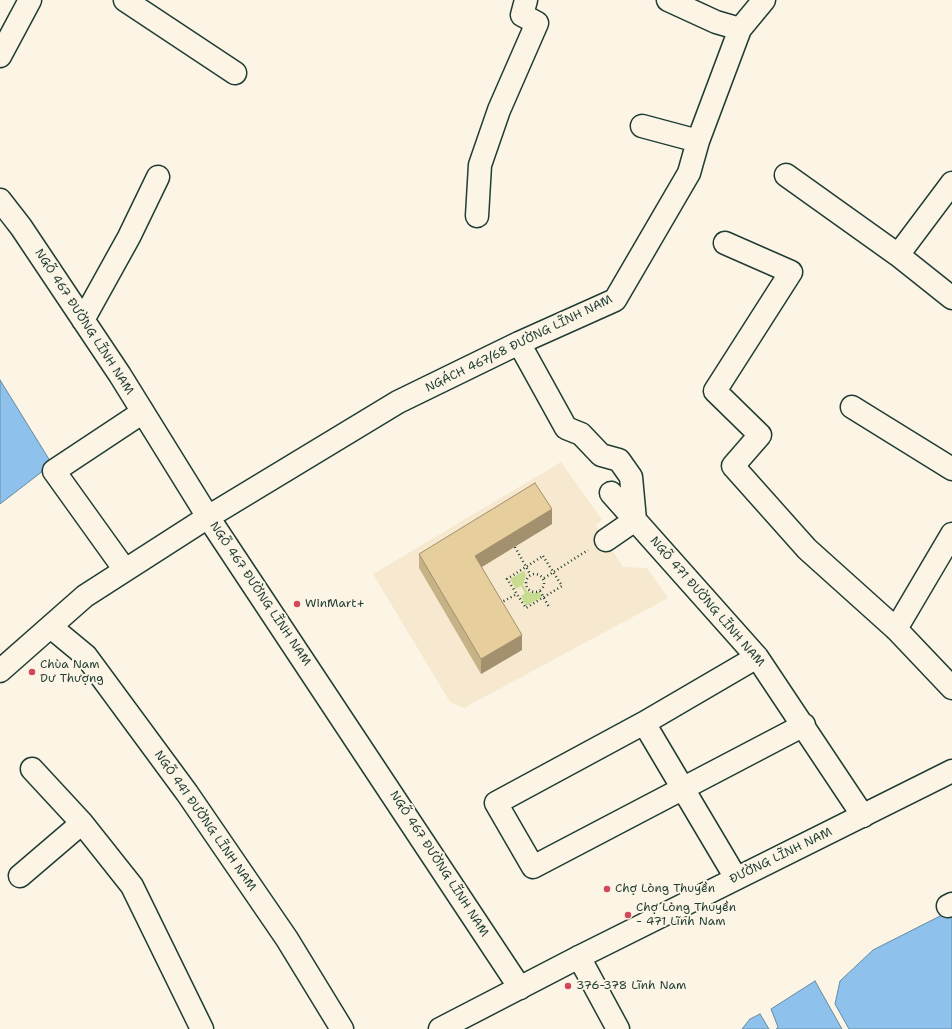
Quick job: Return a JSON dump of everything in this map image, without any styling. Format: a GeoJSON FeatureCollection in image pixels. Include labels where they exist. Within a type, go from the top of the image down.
{"type":"FeatureCollection","features":[{"type":"Feature","properties":{"kind":"street"},"geometry":{"type":"LineString","coordinates":[[0,56],[30,0]]}},
{"type":"Feature","properties":{"kind":"street"},"geometry":{"type":"LineString","coordinates":[[125,0],[234,73]]}},
{"type":"Feature","properties":{"kind":"street"},"geometry":{"type":"LineString","coordinates":[[477,216],[480,165],[499,110],[537,23],[522,15],[526,0]]}},
{"type":"Feature","properties":{"kind":"street"},"geometry":{"type":"LineString","coordinates":[[668,0],[716,22],[740,29]]}},
{"type":"Feature","properties":{"kind":"street","name":"NGÁCH 467/68 ĐƯỜNG LĨNH NAM"},"geometry":{"type":"LineString","coordinates":[[0,671],[85,596],[208,517],[398,402],[519,343],[615,300],[689,173],[698,140],[740,29],[764,0]]}},
{"type":"Feature","properties":{"kind":"street"},"geometry":{"type":"LineString","coordinates":[[642,126],[698,140]]}},
{"type":"Feature","properties":{"kind":"street"},"geometry":{"type":"LineString","coordinates":[[786,175],[898,255],[952,298]]}},
{"type":"Feature","properties":{"kind":"street"},"geometry":{"type":"LineString","coordinates":[[83,320],[129,237],[158,177]]}},
{"type":"Feature","properties":{"kind":"street"},"geometry":{"type":"LineString","coordinates":[[898,255],[952,183]]}},
{"type":"Feature","properties":{"kind":"street","name":"NGÕ 467 ĐƯỜNG LĨNH NAM"},"geometry":{"type":"LineString","coordinates":[[0,200],[21,227],[83,320],[143,412],[208,517],[520,988]]}},
{"type":"Feature","properties":{"kind":"street"},"geometry":{"type":"LineString","coordinates":[[725,243],[791,272],[715,391],[760,435],[733,466],[807,549],[896,629],[952,688]]}},
{"type":"Feature","properties":{"kind":"street"},"geometry":{"type":"LineString","coordinates":[[519,343],[566,428],[581,434],[601,455],[619,460],[631,477],[635,520],[606,540]]}},
{"type":"Feature","properties":{"kind":"street"},"geometry":{"type":"LineString","coordinates":[[852,407],[952,468]]}},
{"type":"Feature","properties":{"kind":"street"},"geometry":{"type":"LineString","coordinates":[[125,570],[54,471],[143,412]]}},
{"type":"Feature","properties":{"kind":"street","name":"NGÕ 471 ĐƯỜNG LĨNH NAM"},"geometry":{"type":"LineString","coordinates":[[611,493],[757,657],[804,725],[863,816]]}},
{"type":"Feature","properties":{"kind":"street"},"geometry":{"type":"LineString","coordinates":[[896,629],[952,534]]}},
{"type":"Feature","properties":{"kind":"street","name":"NGÕ 441 ĐƯỜNG LĨNH NAM"},"geometry":{"type":"LineString","coordinates":[[51,627],[86,656],[187,793],[287,939],[342,1029]]}},
{"type":"Feature","properties":{"kind":"street"},"geometry":{"type":"LineString","coordinates":[[757,657],[644,723],[496,803],[533,867],[804,725]]}},
{"type":"Feature","properties":{"kind":"street"},"geometry":{"type":"LineString","coordinates":[[644,723],[736,878]]}},
{"type":"Feature","properties":{"kind":"street"},"geometry":{"type":"LineString","coordinates":[[32,769],[82,823],[132,886],[202,1029]]}},
{"type":"Feature","properties":{"kind":"street","name":"ĐƯỜNG LĨNH NAM"},"geometry":{"type":"LineString","coordinates":[[440,1029],[579,957],[952,771]]}},
{"type":"Feature","properties":{"kind":"street"},"geometry":{"type":"LineString","coordinates":[[20,876],[82,823]]}},
{"type":"Feature","properties":{"kind":"street"},"geometry":{"type":"LineString","coordinates":[[579,957],[618,1029]]}},
{"type":"Feature","properties":{"kind":"path"},"geometry":{"type":"LineString","coordinates":[[515,547],[530,574]]}},
{"type":"Feature","properties":{"kind":"path"},"geometry":{"type":"LineString","coordinates":[[543,556],[562,586],[526,608],[507,578],[526,567],[543,556]]}},
{"type":"Feature","properties":{"kind":"path"},"geometry":{"type":"LineString","coordinates":[[544,578],[574,559]]}},
{"type":"Feature","properties":{"kind":"path"},"geometry":{"type":"LineString","coordinates":[[530,574],[540,574],[544,578],[545,583],[540,591],[535,592],[527,588],[526,578],[530,574]]}},
{"type":"Feature","properties":{"kind":"path"},"geometry":{"type":"LineString","coordinates":[[540,591],[550,607]]}},
{"type":"Feature","properties":{"kind":"path"},"geometry":{"type":"LineString","coordinates":[[496,606],[517,594]]}},
{"type":"Feature","properties":{"kind":"shaded area"},"geometry":{"type":"Polygon","coordinates":[[[561,462],[602,520],[596,525],[623,567],[647,568],[668,598],[464,708],[450,702],[373,574],[561,462]]]}},
{"type":"Feature","properties":{"kind":"green space"},"geometry":{"type":"Polygon","coordinates":[[[524,571],[526,575],[523,585],[527,591],[533,593],[539,592],[542,597],[526,606],[521,596],[525,593],[521,586],[516,589],[510,579],[524,571]]]}},
{"type":"Feature","properties":{"kind":"water"},"geometry":{"type":"Polygon","coordinates":[[[0,380],[52,464],[0,504],[0,380]]]}},
{"type":"Feature","properties":{"kind":"water"},"geometry":{"type":"Polygon","coordinates":[[[952,910],[952,1029],[849,1029],[835,1004],[840,981],[873,950],[952,910]]]}},
{"type":"Feature","properties":{"kind":"water"},"geometry":{"type":"Polygon","coordinates":[[[815,981],[842,1029],[776,1029],[778,1027],[771,1009],[815,981]]]}},
{"type":"Feature","properties":{"kind":"water"},"geometry":{"type":"Polygon","coordinates":[[[760,1014],[769,1029],[742,1029],[750,1019],[760,1014]]]}},
{"type":"Feature","properties":{"kind":"building"},"geometry":{"type":"Polygon","coordinates":[[[535,483],[552,509],[475,556],[522,635],[481,659],[419,554],[535,483]]]}},
{"type":"Feature","properties":{"kind":"place","name":"WinMart+"},"geometry":{"type":"Point","coordinates":[297,604]}},
{"type":"Feature","properties":{"kind":"place","name":"Chùa Nam Dư Thượng"},"geometry":{"type":"Point","coordinates":[32,672]}},
{"type":"Feature","properties":{"kind":"place","name":"Chợ Lòng Thuyền"},"geometry":{"type":"Point","coordinates":[607,889]}},
{"type":"Feature","properties":{"kind":"place","name":"Chợ Lòng Thuyền - 471 Lĩnh Nam"},"geometry":{"type":"Point","coordinates":[628,915]}},
{"type":"Feature","properties":{"kind":"place","name":"376-378 Lĩnh Nam"},"geometry":{"type":"Point","coordinates":[568,986]}}]}
